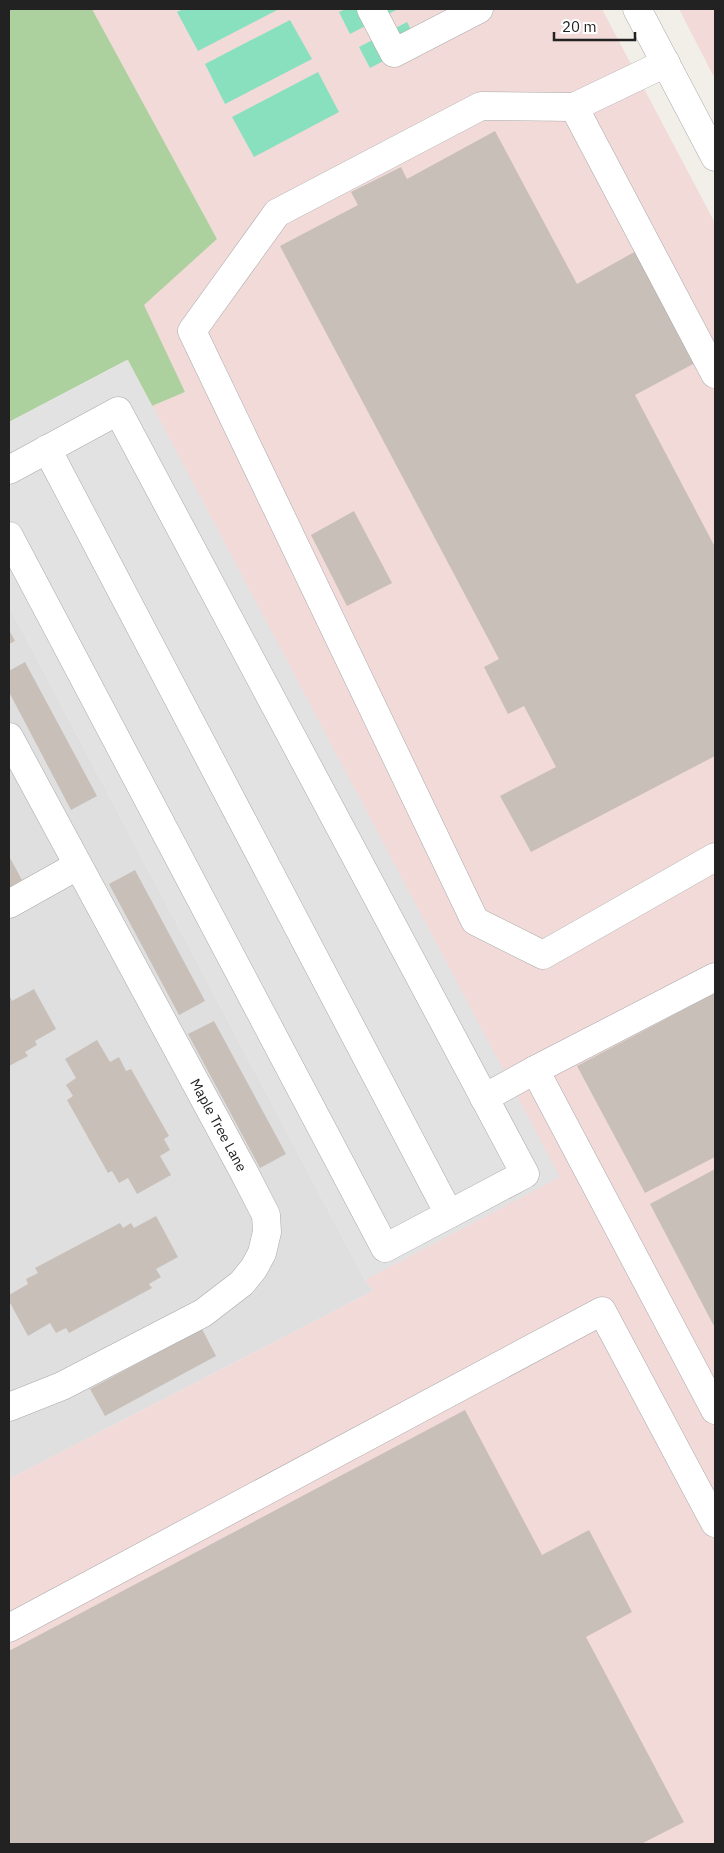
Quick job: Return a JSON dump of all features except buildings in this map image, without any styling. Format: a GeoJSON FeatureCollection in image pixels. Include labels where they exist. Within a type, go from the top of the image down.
{"type":"FeatureCollection","features":[{"type":"Feature","properties":{"kind":"street"},"geometry":{"type":"LineString","coordinates":[[371,9],[394,53],[480,9]]}},
{"type":"Feature","properties":{"kind":"street"},"geometry":{"type":"LineString","coordinates":[[637,9],[715,157]]}},
{"type":"Feature","properties":{"kind":"street"},"geometry":{"type":"LineString","coordinates":[[666,63],[574,107],[481,106],[277,213],[192,331],[475,921],[543,955],[715,857]]}},
{"type":"Feature","properties":{"kind":"street"},"geometry":{"type":"LineString","coordinates":[[574,107],[715,374]]}},
{"type":"Feature","properties":{"kind":"street"},"geometry":{"type":"LineString","coordinates":[[9,470],[118,411],[525,1174],[385,1248],[9,536]]}},
{"type":"Feature","properties":{"kind":"street"},"geometry":{"type":"LineString","coordinates":[[46,450],[449,1214]]}},
{"type":"Feature","properties":{"kind":"street","name":"Maple Tree Lane"},"geometry":{"type":"LineString","coordinates":[[9,738],[245,1174],[266,1215],[267,1232],[262,1253],[254,1268],[242,1283],[203,1313],[62,1386],[9,1407]]}},
{"type":"Feature","properties":{"kind":"street"},"geometry":{"type":"LineString","coordinates":[[9,904],[77,866]]}},
{"type":"Feature","properties":{"kind":"street"},"geometry":{"type":"LineString","coordinates":[[484,1098],[715,977]]}},
{"type":"Feature","properties":{"kind":"street"},"geometry":{"type":"LineString","coordinates":[[535,1070],[715,1410]]}},
{"type":"Feature","properties":{"kind":"street"},"geometry":{"type":"LineString","coordinates":[[9,1628],[602,1311],[715,1523]]}},
{"type":"Feature","properties":{"kind":"shaded area"},"geometry":{"type":"Polygon","coordinates":[[[92,9],[602,9],[715,223],[715,1844],[9,1844],[9,1479],[373,1291],[365,1280],[559,1177],[152,406],[185,392],[143,305],[217,239],[92,9]]]}},
{"type":"Feature","properties":{"kind":"shaded area"},"geometry":{"type":"Polygon","coordinates":[[[679,9],[715,9],[715,79],[679,9]]]}},
{"type":"Feature","properties":{"kind":"shaded area"},"geometry":{"type":"Polygon","coordinates":[[[128,360],[560,1177],[365,1280],[9,606],[9,422],[128,360]]]}},
{"type":"Feature","properties":{"kind":"shaded area"},"geometry":{"type":"Polygon","coordinates":[[[9,606],[365,1280],[373,1291],[9,1479],[9,606]]]}},
{"type":"Feature","properties":{"kind":"green space"},"geometry":{"type":"Polygon","coordinates":[[[9,9],[92,9],[217,239],[144,305],[185,392],[152,406],[127,360],[9,422],[9,9]]]}},
{"type":"Feature","properties":{"kind":"green space"},"geometry":{"type":"Polygon","coordinates":[[[183,9],[279,9],[198,51],[177,12],[183,9]]]}},
{"type":"Feature","properties":{"kind":"green space"},"geometry":{"type":"Polygon","coordinates":[[[346,9],[398,9],[350,34],[339,12],[346,9]]]}},
{"type":"Feature","properties":{"kind":"green space"},"geometry":{"type":"Polygon","coordinates":[[[290,20],[312,59],[225,104],[205,64],[290,20]]]}},
{"type":"Feature","properties":{"kind":"green space"},"geometry":{"type":"Polygon","coordinates":[[[407,22],[418,43],[370,68],[359,47],[407,22]]]}},
{"type":"Feature","properties":{"kind":"green space"},"geometry":{"type":"Polygon","coordinates":[[[318,72],[339,112],[254,157],[232,117],[318,72]]]}}]}
